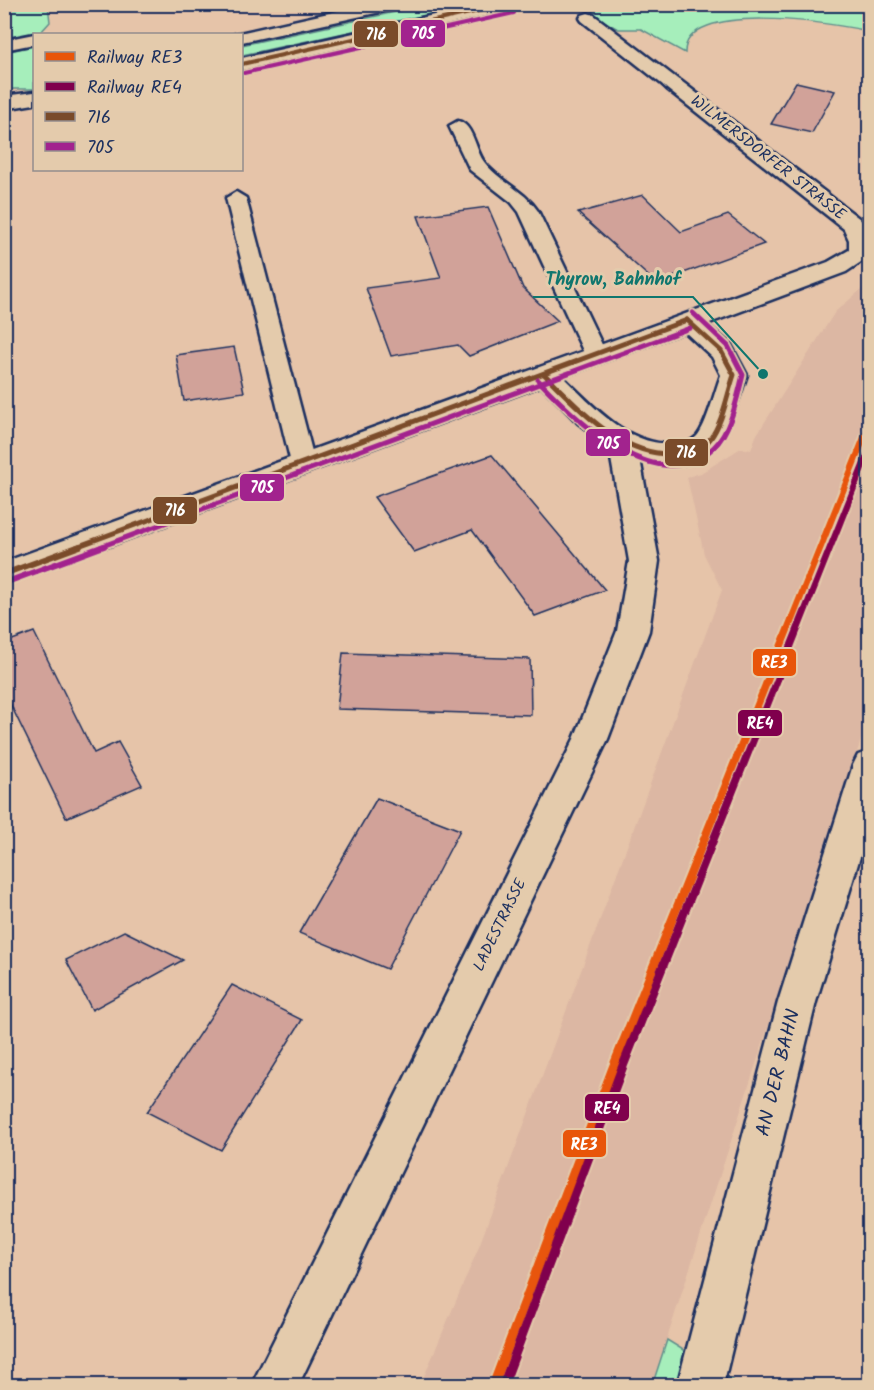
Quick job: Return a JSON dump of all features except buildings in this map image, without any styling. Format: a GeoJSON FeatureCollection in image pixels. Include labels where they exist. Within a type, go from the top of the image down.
{"type":"FeatureCollection","features":[{"type":"Feature","properties":{"kind":"street"},"geometry":{"type":"LineString","coordinates":[[243,64],[512,4]]}},
{"type":"Feature","properties":{"kind":"street","name":"WILMERSDORFER STRASSE"},"geometry":{"type":"LineString","coordinates":[[4,574],[837,267],[857,257],[862,251],[861,235],[839,213],[674,85]]}},
{"type":"Feature","properties":{"kind":"street"},"geometry":{"type":"LineString","coordinates":[[4,103],[33,98]]}},
{"type":"Feature","properties":{"kind":"street"},"geometry":{"type":"LineString","coordinates":[[544,374],[623,444],[642,452],[661,456],[679,454],[707,444],[734,375],[731,364],[716,345],[687,321]]}},
{"type":"Feature","properties":{"kind":"street","name":"LADESTRASSE"},"geometry":{"type":"LineString","coordinates":[[274,1386],[591,739],[633,631],[644,561],[623,444]]}},
{"type":"Feature","properties":{"kind":"street","name":"AN DER BAHN"},"geometry":{"type":"LineString","coordinates":[[700,1386],[797,1002],[870,765]]}},
{"type":"Feature","properties":{"kind":"lane"},"geometry":{"type":"LineString","coordinates":[[243,37],[394,4]]}},
{"type":"Feature","properties":{"kind":"lane"},"geometry":{"type":"LineString","coordinates":[[588,18],[674,85]]}},
{"type":"Feature","properties":{"kind":"lane"},"geometry":{"type":"LineString","coordinates":[[4,45],[33,39]]}},
{"type":"Feature","properties":{"kind":"lane"},"geometry":{"type":"LineString","coordinates":[[458,126],[477,166],[518,198],[536,224],[596,355]]}},
{"type":"Feature","properties":{"kind":"lane"},"geometry":{"type":"LineString","coordinates":[[236,198],[303,463]]}},
{"type":"Feature","properties":{"kind":"shaded area"},"geometry":{"type":"Polygon","coordinates":[[[869,283],[869,715],[652,1385],[420,1386],[478,1249],[722,590],[704,554],[687,477],[701,473],[741,448],[751,450],[756,436],[835,312],[869,283]]]}},
{"type":"Feature","properties":{"kind":"green space"},"geometry":{"type":"Polygon","coordinates":[[[597,4],[869,5],[869,31],[793,20],[732,21],[708,26],[691,37],[685,53],[641,29],[618,29],[591,14],[597,4]]]}},
{"type":"Feature","properties":{"kind":"green space"},"geometry":{"type":"Polygon","coordinates":[[[4,5],[48,5],[50,22],[40,33],[5,38],[4,5]]]}},
{"type":"Feature","properties":{"kind":"green space"},"geometry":{"type":"Polygon","coordinates":[[[428,5],[473,5],[243,55],[243,45],[428,5]]]}},
{"type":"Feature","properties":{"kind":"green space"},"geometry":{"type":"Polygon","coordinates":[[[33,46],[33,89],[5,89],[5,52],[33,46]]]}},
{"type":"Feature","properties":{"kind":"green space"},"geometry":{"type":"Polygon","coordinates":[[[667,1340],[740,1385],[652,1386],[667,1340]]]}},
{"type":"Feature","properties":{"kind":"rail line","name":"RE3"},"geometry":{"type":"LineString","coordinates":[[493,1386],[613,1068],[870,422]]}},
{"type":"Feature","properties":{"kind":"rail line","name":"RE4"},"geometry":{"type":"LineString","coordinates":[[503,1386],[621,1071],[870,447]]}},
{"type":"Feature","properties":{"kind":"transit line","name":"716"},"geometry":{"type":"LineString","coordinates":[[243,64],[510,4]]}},
{"type":"Feature","properties":{"kind":"transit line","name":"705"},"geometry":{"type":"LineString","coordinates":[[244,73],[514,13]]}},
{"type":"Feature","properties":{"kind":"transit line","name":"705"},"geometry":{"type":"LineString","coordinates":[[538,380],[583,424],[599,437],[625,452],[656,463],[672,464],[701,457],[719,441],[743,375],[728,346],[693,313]]}},
{"type":"Feature","properties":{"kind":"transit line","name":"716"},"geometry":{"type":"LineString","coordinates":[[544,374],[586,415],[617,438],[652,452],[672,454],[693,451],[706,443],[714,433],[734,375],[721,351],[687,320]]}},
{"type":"Feature","properties":{"kind":"transit line","name":"716"},"geometry":{"type":"LineString","coordinates":[[4,574],[687,320]]}},
{"type":"Feature","properties":{"kind":"transit line","name":"705"},"geometry":{"type":"LineString","coordinates":[[7,582],[690,328]]}},
{"type":"Feature","properties":{"kind":"place","name":"Thyrow, Bahnhof"},"geometry":{"type":"Point","coordinates":[763,374]}}]}
